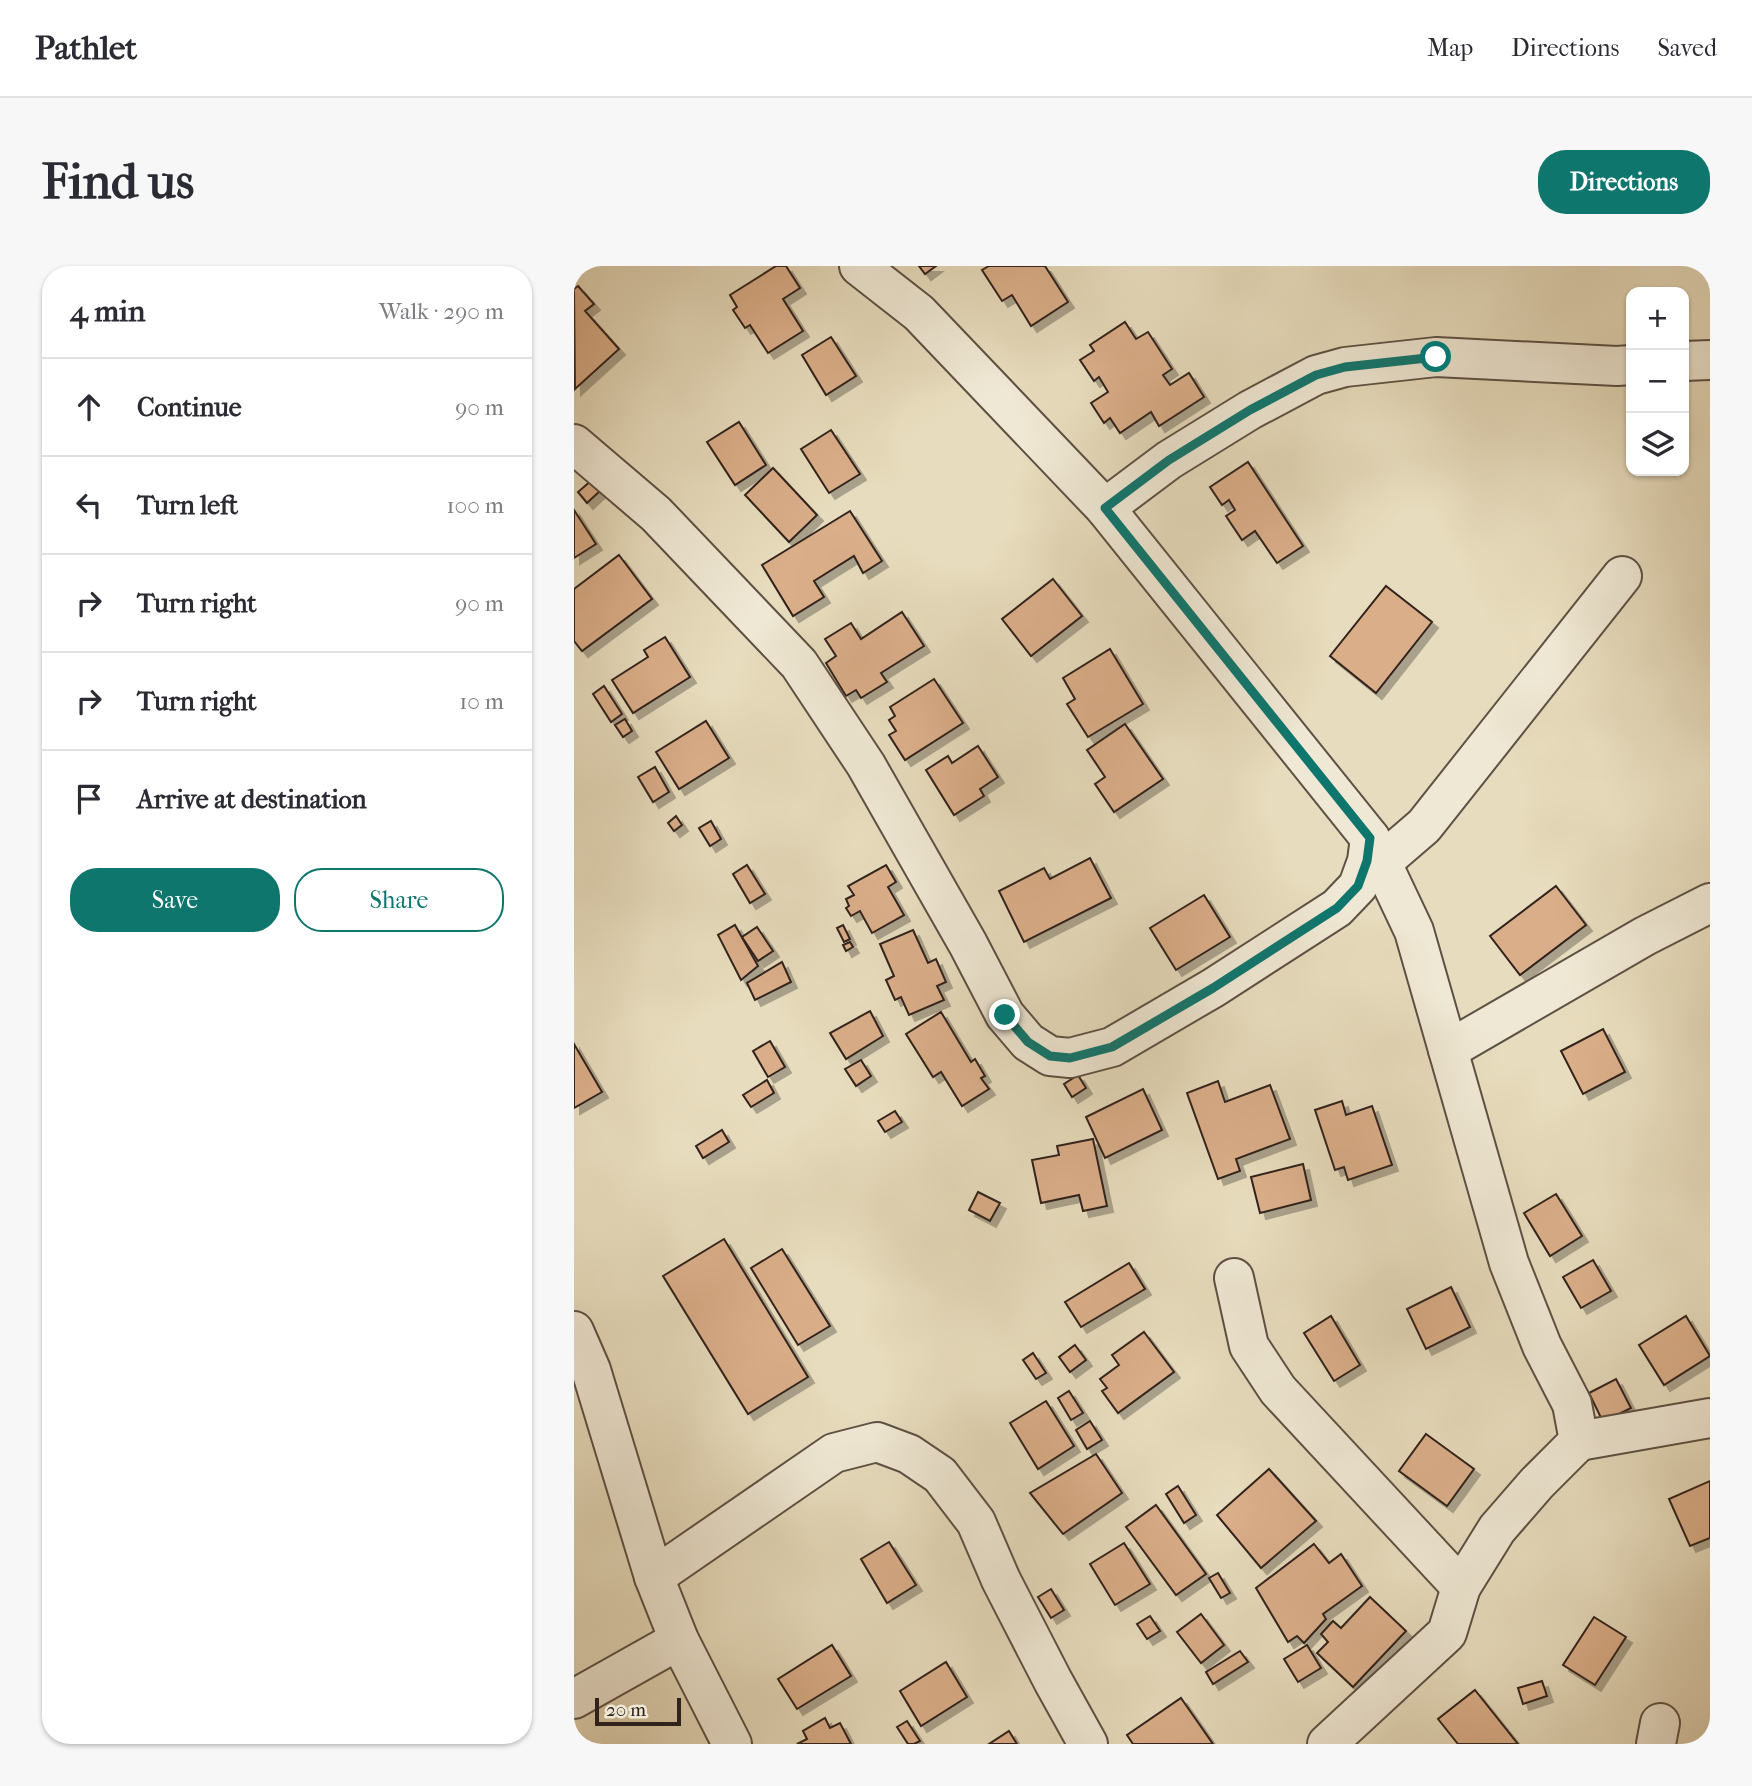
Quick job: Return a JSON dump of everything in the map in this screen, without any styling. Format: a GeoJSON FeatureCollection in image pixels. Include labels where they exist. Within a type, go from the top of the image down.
{"type":"FeatureCollection","features":[{"type":"Feature","properties":{"kind":"street"},"geometry":{"type":"LineString","coordinates":[[859,266],[919,313],[1105,508],[1376,851],[1414,931],[1509,1263],[1542,1346],[1572,1404],[1579,1441]]}},
{"type":"Feature","properties":{"kind":"street"},"geometry":{"type":"LineString","coordinates":[[1105,508],[1169,460],[1250,410],[1316,375],[1345,367],[1436,357],[1626,365]]}},
{"type":"Feature","properties":{"kind":"street"},"geometry":{"type":"LineString","coordinates":[[1689,361],[1710,360]]}},
{"type":"Feature","properties":{"kind":"street"},"geometry":{"type":"LineString","coordinates":[[574,444],[656,514],[799,664],[866,765],[968,944],[1005,1015],[1028,1042],[1050,1056],[1070,1058],[1112,1047],[1213,988],[1337,908],[1358,886],[1367,861],[1376,851],[1424,826],[1622,576]]}},
{"type":"Feature","properties":{"kind":"street"},"geometry":{"type":"LineString","coordinates":[[1448,1050],[1645,936],[1710,903]]}},
{"type":"Feature","properties":{"kind":"street"},"geometry":{"type":"LineString","coordinates":[[1234,1278],[1249,1346],[1278,1390],[1461,1587]]}},
{"type":"Feature","properties":{"kind":"street"},"geometry":{"type":"LineString","coordinates":[[574,1331],[591,1370],[654,1577],[679,1640],[732,1744]]}},
{"type":"Feature","properties":{"kind":"street"},"geometry":{"type":"LineString","coordinates":[[1326,1744],[1447,1633],[1461,1587],[1497,1529],[1579,1441],[1710,1418]]}},
{"type":"Feature","properties":{"kind":"street"},"geometry":{"type":"LineString","coordinates":[[654,1577],[834,1453],[877,1442],[909,1454],[940,1475],[976,1522],[1002,1580],[1088,1744]]}},
{"type":"Feature","properties":{"kind":"street"},"geometry":{"type":"LineString","coordinates":[[574,1699],[679,1640]]}},
{"type":"Feature","properties":{"kind":"building"},"geometry":{"type":"Polygon","coordinates":[[[776,266],[786,266],[800,288],[783,299],[803,331],[768,353],[750,325],[745,328],[733,310],[737,307],[730,295],[776,266]]]}},
{"type":"Feature","properties":{"kind":"building"},"geometry":{"type":"Polygon","coordinates":[[[919,266],[936,266],[925,274],[919,266]]]}},
{"type":"Feature","properties":{"kind":"building"},"geometry":{"type":"Polygon","coordinates":[[[989,266],[1045,266],[1068,302],[1031,326],[1012,295],[1002,301],[982,270],[989,266]]]}},
{"type":"Feature","properties":{"kind":"building"},"geometry":{"type":"Polygon","coordinates":[[[578,286],[594,304],[585,311],[619,349],[575,389],[574,289],[578,286]]]}},
{"type":"Feature","properties":{"kind":"building"},"geometry":{"type":"Polygon","coordinates":[[[1125,322],[1136,339],[1148,332],[1172,369],[1163,375],[1170,385],[1189,373],[1204,397],[1159,426],[1151,412],[1120,433],[1110,418],[1104,423],[1091,403],[1108,392],[1099,377],[1094,381],[1080,360],[1094,351],[1090,345],[1125,322]]]}},
{"type":"Feature","properties":{"kind":"building"},"geometry":{"type":"Polygon","coordinates":[[[831,337],[856,376],[826,395],[802,355],[831,337]]]}},
{"type":"Feature","properties":{"kind":"building"},"geometry":{"type":"Polygon","coordinates":[[[739,422],[766,465],[735,485],[707,442],[739,422]]]}},
{"type":"Feature","properties":{"kind":"building"},"geometry":{"type":"Polygon","coordinates":[[[831,430],[860,474],[829,493],[801,449],[831,430]]]}},
{"type":"Feature","properties":{"kind":"building"},"geometry":{"type":"Polygon","coordinates":[[[1248,462],[1303,546],[1277,563],[1255,531],[1242,540],[1226,516],[1235,510],[1229,500],[1222,505],[1210,487],[1248,462]]]}},
{"type":"Feature","properties":{"kind":"building"},"geometry":{"type":"Polygon","coordinates":[[[773,468],[817,515],[789,542],[745,495],[773,468]]]}},
{"type":"Feature","properties":{"kind":"building"},"geometry":{"type":"Polygon","coordinates":[[[592,480],[601,490],[587,503],[578,492],[592,480]]]}},
{"type":"Feature","properties":{"kind":"building"},"geometry":{"type":"Polygon","coordinates":[[[574,510],[596,544],[574,558],[574,510]]]}},
{"type":"Feature","properties":{"kind":"building"},"geometry":{"type":"Polygon","coordinates":[[[850,511],[882,561],[863,573],[854,556],[814,581],[824,597],[793,616],[762,565],[850,511]]]}},
{"type":"Feature","properties":{"kind":"building"},"geometry":{"type":"Polygon","coordinates":[[[619,555],[652,599],[582,651],[574,641],[574,589],[619,555]]]}},
{"type":"Feature","properties":{"kind":"building"},"geometry":{"type":"Polygon","coordinates":[[[1053,579],[1082,616],[1031,656],[1002,619],[1053,579]]]}},
{"type":"Feature","properties":{"kind":"building"},"geometry":{"type":"Polygon","coordinates":[[[1386,586],[1432,622],[1376,693],[1330,656],[1386,586]]]}},
{"type":"Feature","properties":{"kind":"building"},"geometry":{"type":"Polygon","coordinates":[[[902,612],[924,646],[881,673],[887,682],[861,698],[856,690],[846,696],[826,663],[836,656],[825,639],[851,623],[861,639],[902,612]]]}},
{"type":"Feature","properties":{"kind":"building"},"geometry":{"type":"Polygon","coordinates":[[[665,637],[690,677],[633,713],[612,680],[648,657],[644,650],[665,637]]]}},
{"type":"Feature","properties":{"kind":"building"},"geometry":{"type":"Polygon","coordinates":[[[1110,649],[1143,704],[1088,737],[1067,704],[1075,699],[1063,678],[1110,649]]]}},
{"type":"Feature","properties":{"kind":"building"},"geometry":{"type":"Polygon","coordinates":[[[934,679],[963,723],[905,760],[889,735],[896,731],[889,720],[895,716],[890,707],[934,679]]]}},
{"type":"Feature","properties":{"kind":"building"},"geometry":{"type":"Polygon","coordinates":[[[604,686],[622,714],[611,722],[593,694],[604,686]]]}},
{"type":"Feature","properties":{"kind":"building"},"geometry":{"type":"Polygon","coordinates":[[[625,719],[632,731],[623,737],[615,725],[625,719]]]}},
{"type":"Feature","properties":{"kind":"building"},"geometry":{"type":"Polygon","coordinates":[[[706,721],[729,758],[679,789],[656,752],[706,721]]]}},
{"type":"Feature","properties":{"kind":"building"},"geometry":{"type":"Polygon","coordinates":[[[1125,724],[1163,779],[1114,812],[1095,784],[1105,777],[1087,750],[1125,724]]]}},
{"type":"Feature","properties":{"kind":"building"},"geometry":{"type":"Polygon","coordinates":[[[978,746],[998,777],[980,789],[984,796],[954,815],[926,770],[948,756],[952,763],[978,746]]]}},
{"type":"Feature","properties":{"kind":"building"},"geometry":{"type":"Polygon","coordinates":[[[655,767],[669,792],[653,802],[638,777],[655,767]]]}},
{"type":"Feature","properties":{"kind":"building"},"geometry":{"type":"Polygon","coordinates":[[[676,816],[682,825],[674,831],[668,823],[676,816]]]}},
{"type":"Feature","properties":{"kind":"building"},"geometry":{"type":"Polygon","coordinates":[[[711,821],[721,839],[710,846],[699,828],[711,821]]]}},
{"type":"Feature","properties":{"kind":"building"},"geometry":{"type":"Polygon","coordinates":[[[1090,858],[1111,898],[1024,942],[999,891],[1044,868],[1050,879],[1090,858]]]}},
{"type":"Feature","properties":{"kind":"building"},"geometry":{"type":"Polygon","coordinates":[[[747,865],[765,894],[750,903],[733,874],[747,865]]]}},
{"type":"Feature","properties":{"kind":"building"},"geometry":{"type":"Polygon","coordinates":[[[886,865],[896,882],[888,887],[904,915],[872,933],[860,911],[851,916],[846,908],[849,906],[846,899],[854,895],[848,886],[886,865]]]}},
{"type":"Feature","properties":{"kind":"building"},"geometry":{"type":"Polygon","coordinates":[[[1556,886],[1586,925],[1520,975],[1490,936],[1556,886]]]}},
{"type":"Feature","properties":{"kind":"building"},"geometry":{"type":"Polygon","coordinates":[[[1204,895],[1230,937],[1176,970],[1150,928],[1204,895]]]}},
{"type":"Feature","properties":{"kind":"building"},"geometry":{"type":"Polygon","coordinates":[[[735,925],[758,966],[741,980],[718,935],[735,925]]]}},
{"type":"Feature","properties":{"kind":"building"},"geometry":{"type":"Polygon","coordinates":[[[843,925],[850,939],[844,942],[837,928],[843,925]]]}},
{"type":"Feature","properties":{"kind":"building"},"geometry":{"type":"Polygon","coordinates":[[[757,927],[773,951],[758,961],[742,937],[757,927]]]}},
{"type":"Feature","properties":{"kind":"building"},"geometry":{"type":"Polygon","coordinates":[[[913,930],[928,963],[936,959],[946,982],[937,986],[944,1000],[909,1015],[901,997],[895,1000],[886,980],[894,976],[880,944],[913,930]]]}},
{"type":"Feature","properties":{"kind":"building"},"geometry":{"type":"Polygon","coordinates":[[[850,942],[853,947],[846,951],[843,945],[850,942]]]}},
{"type":"Feature","properties":{"kind":"building"},"geometry":{"type":"Polygon","coordinates":[[[782,962],[791,982],[755,1000],[747,983],[782,962]]]}},
{"type":"Feature","properties":{"kind":"building"},"geometry":{"type":"Polygon","coordinates":[[[870,1011],[883,1036],[846,1059],[830,1033],[870,1011]]]}},
{"type":"Feature","properties":{"kind":"building"},"geometry":{"type":"Polygon","coordinates":[[[941,1012],[971,1062],[975,1059],[985,1076],[981,1078],[989,1089],[962,1106],[941,1072],[933,1077],[906,1034],[941,1012]]]}},
{"type":"Feature","properties":{"kind":"building"},"geometry":{"type":"Polygon","coordinates":[[[1603,1029],[1625,1072],[1583,1094],[1561,1051],[1603,1029]]]}},
{"type":"Feature","properties":{"kind":"building"},"geometry":{"type":"Polygon","coordinates":[[[770,1041],[785,1067],[768,1077],[753,1051],[770,1041]]]}},
{"type":"Feature","properties":{"kind":"building"},"geometry":{"type":"Polygon","coordinates":[[[574,1044],[602,1092],[574,1108],[574,1044]]]}},
{"type":"Feature","properties":{"kind":"building"},"geometry":{"type":"Polygon","coordinates":[[[861,1060],[871,1076],[856,1086],[845,1069],[861,1060]]]}},
{"type":"Feature","properties":{"kind":"building"},"geometry":{"type":"Polygon","coordinates":[[[1078,1075],[1086,1088],[1072,1097],[1064,1084],[1078,1075]]]}},
{"type":"Feature","properties":{"kind":"building"},"geometry":{"type":"Polygon","coordinates":[[[767,1080],[774,1093],[751,1107],[743,1095],[767,1080]]]}},
{"type":"Feature","properties":{"kind":"building"},"geometry":{"type":"Polygon","coordinates":[[[1218,1081],[1225,1102],[1270,1085],[1290,1139],[1236,1159],[1240,1171],[1218,1179],[1187,1093],[1218,1081]]]}},
{"type":"Feature","properties":{"kind":"building"},"geometry":{"type":"Polygon","coordinates":[[[1143,1089],[1162,1130],[1105,1158],[1086,1117],[1143,1089]]]}},
{"type":"Feature","properties":{"kind":"building"},"geometry":{"type":"Polygon","coordinates":[[[1342,1101],[1346,1115],[1372,1106],[1392,1165],[1348,1180],[1344,1167],[1335,1170],[1315,1110],[1342,1101]]]}},
{"type":"Feature","properties":{"kind":"building"},"geometry":{"type":"Polygon","coordinates":[[[895,1111],[902,1122],[885,1132],[878,1121],[895,1111]]]}},
{"type":"Feature","properties":{"kind":"building"},"geometry":{"type":"Polygon","coordinates":[[[722,1130],[729,1142],[703,1158],[696,1146],[722,1130]]]}},
{"type":"Feature","properties":{"kind":"building"},"geometry":{"type":"Polygon","coordinates":[[[1093,1139],[1107,1206],[1083,1211],[1079,1195],[1041,1203],[1032,1160],[1059,1155],[1057,1146],[1093,1139]]]}},
{"type":"Feature","properties":{"kind":"building"},"geometry":{"type":"Polygon","coordinates":[[[1303,1164],[1311,1200],[1260,1213],[1251,1177],[1303,1164]]]}},
{"type":"Feature","properties":{"kind":"building"},"geometry":{"type":"Polygon","coordinates":[[[978,1192],[1000,1203],[990,1221],[969,1210],[978,1192]]]}},
{"type":"Feature","properties":{"kind":"building"},"geometry":{"type":"Polygon","coordinates":[[[1556,1194],[1582,1236],[1550,1256],[1524,1213],[1556,1194]]]}},
{"type":"Feature","properties":{"kind":"building"},"geometry":{"type":"Polygon","coordinates":[[[724,1239],[808,1377],[748,1414],[663,1276],[724,1239]]]}},
{"type":"Feature","properties":{"kind":"building"},"geometry":{"type":"Polygon","coordinates":[[[782,1249],[830,1326],[798,1345],[751,1268],[782,1249]]]}},
{"type":"Feature","properties":{"kind":"building"},"geometry":{"type":"Polygon","coordinates":[[[1593,1260],[1611,1291],[1581,1308],[1563,1277],[1593,1260]]]}},
{"type":"Feature","properties":{"kind":"building"},"geometry":{"type":"Polygon","coordinates":[[[1129,1263],[1145,1289],[1081,1327],[1065,1302],[1129,1263]]]}},
{"type":"Feature","properties":{"kind":"building"},"geometry":{"type":"Polygon","coordinates":[[[1451,1287],[1470,1327],[1426,1349],[1407,1309],[1451,1287]]]}},
{"type":"Feature","properties":{"kind":"building"},"geometry":{"type":"Polygon","coordinates":[[[1331,1316],[1360,1365],[1334,1381],[1304,1333],[1331,1316]]]}},
{"type":"Feature","properties":{"kind":"building"},"geometry":{"type":"Polygon","coordinates":[[[1686,1316],[1710,1356],[1664,1385],[1639,1345],[1686,1316]]]}},
{"type":"Feature","properties":{"kind":"building"},"geometry":{"type":"Polygon","coordinates":[[[1144,1332],[1174,1372],[1118,1413],[1102,1391],[1107,1388],[1100,1379],[1119,1365],[1112,1355],[1144,1332]]]}},
{"type":"Feature","properties":{"kind":"building"},"geometry":{"type":"Polygon","coordinates":[[[1075,1345],[1086,1360],[1070,1372],[1059,1357],[1075,1345]]]}},
{"type":"Feature","properties":{"kind":"building"},"geometry":{"type":"Polygon","coordinates":[[[1033,1353],[1046,1373],[1036,1379],[1023,1360],[1033,1353]]]}},
{"type":"Feature","properties":{"kind":"building"},"geometry":{"type":"Polygon","coordinates":[[[1616,1379],[1631,1408],[1603,1422],[1589,1393],[1616,1379]]]}},
{"type":"Feature","properties":{"kind":"building"},"geometry":{"type":"Polygon","coordinates":[[[1069,1391],[1083,1413],[1071,1420],[1058,1398],[1069,1391]]]}},
{"type":"Feature","properties":{"kind":"building"},"geometry":{"type":"Polygon","coordinates":[[[1046,1401],[1074,1446],[1038,1469],[1010,1423],[1046,1401]]]}},
{"type":"Feature","properties":{"kind":"building"},"geometry":{"type":"Polygon","coordinates":[[[1090,1421],[1102,1440],[1087,1449],[1076,1430],[1090,1421]]]}},
{"type":"Feature","properties":{"kind":"building"},"geometry":{"type":"Polygon","coordinates":[[[1426,1434],[1474,1469],[1447,1506],[1399,1471],[1426,1434]]]}},
{"type":"Feature","properties":{"kind":"building"},"geometry":{"type":"Polygon","coordinates":[[[1096,1454],[1122,1493],[1063,1534],[1030,1493],[1096,1454]]]}},
{"type":"Feature","properties":{"kind":"building"},"geometry":{"type":"Polygon","coordinates":[[[1269,1469],[1316,1521],[1261,1568],[1217,1515],[1269,1469]]]}},
{"type":"Feature","properties":{"kind":"building"},"geometry":{"type":"Polygon","coordinates":[[[1710,1481],[1710,1538],[1690,1546],[1669,1499],[1710,1481]]]}},
{"type":"Feature","properties":{"kind":"building"},"geometry":{"type":"Polygon","coordinates":[[[1178,1486],[1196,1515],[1184,1523],[1166,1494],[1178,1486]]]}},
{"type":"Feature","properties":{"kind":"building"},"geometry":{"type":"Polygon","coordinates":[[[1156,1505],[1206,1574],[1176,1595],[1126,1527],[1156,1505]]]}},
{"type":"Feature","properties":{"kind":"building"},"geometry":{"type":"Polygon","coordinates":[[[889,1542],[916,1585],[887,1603],[861,1559],[889,1542]]]}},
{"type":"Feature","properties":{"kind":"building"},"geometry":{"type":"Polygon","coordinates":[[[1124,1543],[1150,1584],[1115,1605],[1090,1564],[1124,1543]]]}},
{"type":"Feature","properties":{"kind":"building"},"geometry":{"type":"Polygon","coordinates":[[[1314,1544],[1329,1563],[1341,1554],[1362,1586],[1323,1614],[1326,1619],[1304,1643],[1297,1636],[1288,1642],[1256,1588],[1314,1544]]]}},
{"type":"Feature","properties":{"kind":"building"},"geometry":{"type":"Polygon","coordinates":[[[1218,1573],[1230,1593],[1221,1598],[1209,1578],[1218,1573]]]}},
{"type":"Feature","properties":{"kind":"building"},"geometry":{"type":"Polygon","coordinates":[[[1051,1589],[1064,1610],[1051,1618],[1038,1597],[1051,1589]]]}},
{"type":"Feature","properties":{"kind":"building"},"geometry":{"type":"Polygon","coordinates":[[[1370,1597],[1406,1631],[1353,1687],[1317,1653],[1328,1642],[1321,1634],[1333,1621],[1341,1628],[1370,1597]]]}},
{"type":"Feature","properties":{"kind":"building"},"geometry":{"type":"Polygon","coordinates":[[[1201,1614],[1224,1645],[1201,1663],[1177,1632],[1201,1614]]]}},
{"type":"Feature","properties":{"kind":"building"},"geometry":{"type":"Polygon","coordinates":[[[1150,1616],[1160,1631],[1147,1639],[1137,1624],[1150,1616]]]}},
{"type":"Feature","properties":{"kind":"building"},"geometry":{"type":"Polygon","coordinates":[[[1594,1617],[1626,1637],[1595,1685],[1563,1665],[1594,1617]]]}},
{"type":"Feature","properties":{"kind":"building"},"geometry":{"type":"Polygon","coordinates":[[[832,1645],[851,1676],[797,1709],[778,1679],[832,1645]]]}},
{"type":"Feature","properties":{"kind":"building"},"geometry":{"type":"Polygon","coordinates":[[[1307,1645],[1321,1668],[1298,1682],[1284,1659],[1307,1645]]]}},
{"type":"Feature","properties":{"kind":"building"},"geometry":{"type":"Polygon","coordinates":[[[1240,1651],[1248,1662],[1213,1684],[1206,1672],[1240,1651]]]}},
{"type":"Feature","properties":{"kind":"building"},"geometry":{"type":"Polygon","coordinates":[[[946,1662],[967,1697],[921,1726],[900,1691],[946,1662]]]}},
{"type":"Feature","properties":{"kind":"building"},"geometry":{"type":"Polygon","coordinates":[[[1542,1681],[1547,1696],[1523,1704],[1518,1688],[1542,1681]]]}},
{"type":"Feature","properties":{"kind":"building"},"geometry":{"type":"Polygon","coordinates":[[[1475,1690],[1518,1744],[1458,1744],[1438,1719],[1475,1690]]]}},
{"type":"Feature","properties":{"kind":"building"},"geometry":{"type":"Polygon","coordinates":[[[1181,1698],[1213,1744],[1133,1744],[1127,1735],[1181,1698]]]}},
{"type":"Feature","properties":{"kind":"building"},"geometry":{"type":"Polygon","coordinates":[[[825,1718],[830,1728],[840,1723],[851,1744],[797,1744],[807,1739],[803,1731],[825,1718]]]}},
{"type":"Feature","properties":{"kind":"building"},"geometry":{"type":"Polygon","coordinates":[[[907,1721],[920,1741],[914,1744],[908,1744],[897,1727],[907,1721]]]}},
{"type":"Feature","properties":{"kind":"building"},"geometry":{"type":"Polygon","coordinates":[[[1009,1731],[1017,1744],[989,1744],[1009,1731]]]}},
{"type":"Feature","properties":{"kind":"route"},"geometry":{"type":"LineString","coordinates":[[1005,1015],[1028,1042],[1050,1056],[1070,1058],[1112,1047],[1213,988],[1337,908],[1358,886],[1367,861],[1370,838],[1105,508],[1169,460],[1250,410],[1316,375],[1345,367],[1436,357]]}}]}
